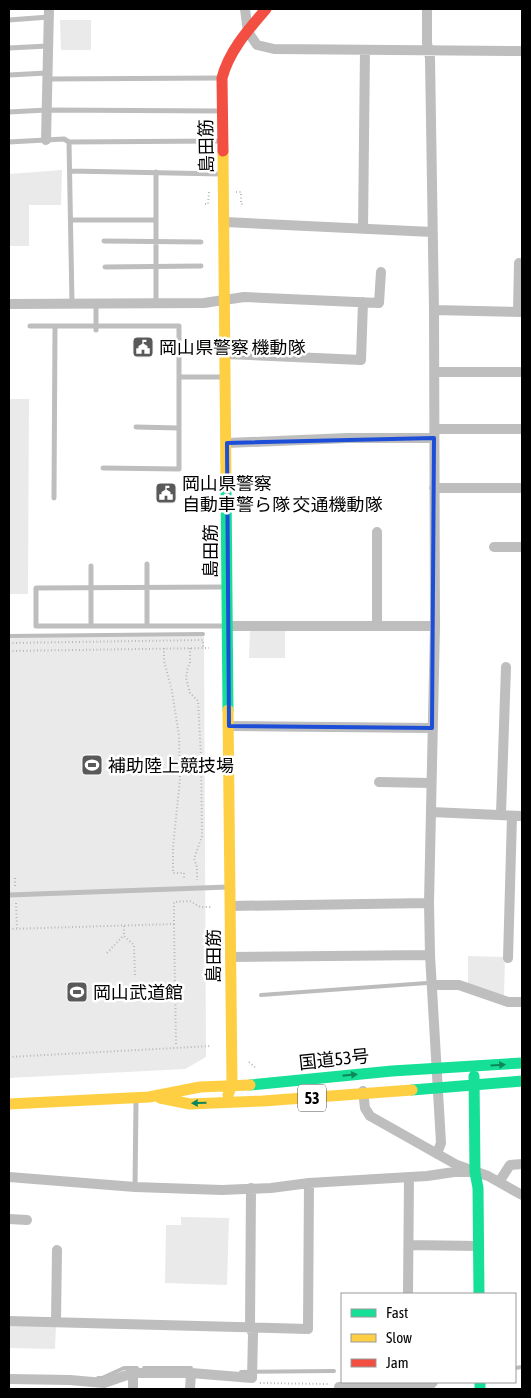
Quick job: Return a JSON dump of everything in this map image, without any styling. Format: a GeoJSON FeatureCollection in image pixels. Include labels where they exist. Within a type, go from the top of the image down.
{"type":"FeatureCollection","features":[{"type":"Feature","properties":{"kind":"main road","name":"島田筋"},"geometry":{"type":"LineString","coordinates":[[232,1085],[226,300],[222,78],[224,68],[266,9]]}},
{"type":"Feature","properties":{"kind":"main road","name":"国道53号"},"geometry":{"type":"LineString","coordinates":[[437,1078],[474,1076],[522,1063]]}},
{"type":"Feature","properties":{"kind":"main road","name":"国道53号"},"geometry":{"type":"LineString","coordinates":[[149,1097],[200,1087],[262,1084],[392,1071],[437,1078],[474,1076],[522,1081]]}},
{"type":"Feature","properties":{"kind":"main road","name":"53"},"geometry":{"type":"LineString","coordinates":[[474,1076],[522,1074]]}},
{"type":"Feature","properties":{"kind":"main road"},"geometry":{"type":"LineString","coordinates":[[474,1076],[479,1293]]}},
{"type":"Feature","properties":{"kind":"main road","name":"53"},"geometry":{"type":"LineString","coordinates":[[232,1085],[237,1091],[244,1093],[362,1089],[437,1078]]}},
{"type":"Feature","properties":{"kind":"main road"},"geometry":{"type":"LineString","coordinates":[[220,1103],[228,1096],[232,1085]]}},
{"type":"Feature","properties":{"kind":"main road","name":"国道53号"},"geometry":{"type":"LineString","coordinates":[[9,1104],[136,1097],[149,1097],[190,1104],[220,1103],[263,1101],[362,1089]]}},
{"type":"Feature","properties":{"kind":"street"},"geometry":{"type":"LineString","coordinates":[[245,9],[248,32],[257,45],[274,49],[522,50]]}},
{"type":"Feature","properties":{"kind":"street"},"geometry":{"type":"LineString","coordinates":[[427,9],[430,58],[434,310],[435,626],[429,903],[430,956],[441,1143],[437,1154]]}},
{"type":"Feature","properties":{"kind":"street"},"geometry":{"type":"LineString","coordinates":[[46,140],[49,13]]}},
{"type":"Feature","properties":{"kind":"street"},"geometry":{"type":"LineString","coordinates":[[362,230],[365,50]]}},
{"type":"Feature","properties":{"kind":"street"},"geometry":{"type":"LineString","coordinates":[[224,222],[432,232]]}},
{"type":"Feature","properties":{"kind":"street"},"geometry":{"type":"LineString","coordinates":[[434,310],[520,312],[519,263]]}},
{"type":"Feature","properties":{"kind":"street"},"geometry":{"type":"LineString","coordinates":[[9,304],[204,303],[244,297],[379,303],[381,272]]}},
{"type":"Feature","properties":{"kind":"street"},"geometry":{"type":"LineString","coordinates":[[226,354],[361,360],[364,302]]}},
{"type":"Feature","properties":{"kind":"street"},"geometry":{"type":"LineString","coordinates":[[434,372],[522,372]]}},
{"type":"Feature","properties":{"kind":"street"},"geometry":{"type":"LineString","coordinates":[[227,443],[522,429]]}},
{"type":"Feature","properties":{"kind":"street"},"geometry":{"type":"LineString","coordinates":[[434,488],[522,488]]}},
{"type":"Feature","properties":{"kind":"street"},"geometry":{"type":"LineString","coordinates":[[377,532],[377,625]]}},
{"type":"Feature","properties":{"kind":"street"},"geometry":{"type":"LineString","coordinates":[[494,547],[522,546]]}},
{"type":"Feature","properties":{"kind":"street"},"geometry":{"type":"LineString","coordinates":[[228,626],[435,626]]}},
{"type":"Feature","properties":{"kind":"street"},"geometry":{"type":"LineString","coordinates":[[501,814],[506,666]]}},
{"type":"Feature","properties":{"kind":"street"},"geometry":{"type":"LineString","coordinates":[[229,726],[432,728]]}},
{"type":"Feature","properties":{"kind":"street"},"geometry":{"type":"LineString","coordinates":[[379,782],[431,783]]}},
{"type":"Feature","properties":{"kind":"street"},"geometry":{"type":"LineString","coordinates":[[431,812],[517,816],[508,958]]}},
{"type":"Feature","properties":{"kind":"street"},"geometry":{"type":"LineString","coordinates":[[230,906],[429,903]]}},
{"type":"Feature","properties":{"kind":"street"},"geometry":{"type":"LineString","coordinates":[[230,957],[430,956]]}},
{"type":"Feature","properties":{"kind":"street"},"geometry":{"type":"LineString","coordinates":[[432,984],[459,985],[508,1002],[522,1002]]}},
{"type":"Feature","properties":{"kind":"street"},"geometry":{"type":"LineString","coordinates":[[362,1089],[364,1108],[370,1116],[457,1165],[499,1182],[522,1195]]}},
{"type":"Feature","properties":{"kind":"street"},"geometry":{"type":"LineString","coordinates":[[499,1182],[510,1164],[522,1164]]}},
{"type":"Feature","properties":{"kind":"street"},"geometry":{"type":"LineString","coordinates":[[9,1177],[135,1187],[222,1190],[475,1172]]}},
{"type":"Feature","properties":{"kind":"street"},"geometry":{"type":"LineString","coordinates":[[408,1293],[409,1177]]}},
{"type":"Feature","properties":{"kind":"street"},"geometry":{"type":"LineString","coordinates":[[9,1321],[308,1329],[308,1183]]}},
{"type":"Feature","properties":{"kind":"street"},"geometry":{"type":"LineString","coordinates":[[9,1379],[70,1380],[104,1383],[133,1373],[252,1374],[253,1334],[250,1327],[251,1188]]}},
{"type":"Feature","properties":{"kind":"street"},"geometry":{"type":"LineString","coordinates":[[9,1220],[27,1220]]}},
{"type":"Feature","properties":{"kind":"street"},"geometry":{"type":"LineString","coordinates":[[409,1245],[478,1246]]}},
{"type":"Feature","properties":{"kind":"street"},"geometry":{"type":"LineString","coordinates":[[56,1321],[57,1250]]}},
{"type":"Feature","properties":{"kind":"street"},"geometry":{"type":"LineString","coordinates":[[133,1373],[133,1389]]}},
{"type":"Feature","properties":{"kind":"street"},"geometry":{"type":"LineString","coordinates":[[190,1389],[191,1374]]}},
{"type":"Feature","properties":{"kind":"street"},"geometry":{"type":"LineString","coordinates":[[339,1388],[429,1387],[432,1383]]}},
{"type":"Feature","properties":{"kind":"lane"},"geometry":{"type":"LineString","coordinates":[[9,20],[49,13]]}},
{"type":"Feature","properties":{"kind":"lane"},"geometry":{"type":"LineString","coordinates":[[9,48],[48,46]]}},
{"type":"Feature","properties":{"kind":"lane"},"geometry":{"type":"LineString","coordinates":[[9,74],[222,78]]}},
{"type":"Feature","properties":{"kind":"lane"},"geometry":{"type":"LineString","coordinates":[[9,112],[47,110],[223,111]]}},
{"type":"Feature","properties":{"kind":"lane"},"geometry":{"type":"LineString","coordinates":[[9,142],[64,139],[69,142],[224,141]]}},
{"type":"Feature","properties":{"kind":"lane"},"geometry":{"type":"LineString","coordinates":[[69,142],[72,304]]}},
{"type":"Feature","properties":{"kind":"lane"},"geometry":{"type":"LineString","coordinates":[[70,171],[224,174]]}},
{"type":"Feature","properties":{"kind":"lane"},"geometry":{"type":"LineString","coordinates":[[156,172],[156,304]]}},
{"type":"Feature","properties":{"kind":"lane"},"geometry":{"type":"LineString","coordinates":[[70,220],[156,220]]}},
{"type":"Feature","properties":{"kind":"lane"},"geometry":{"type":"LineString","coordinates":[[104,241],[200,242]]}},
{"type":"Feature","properties":{"kind":"lane"},"geometry":{"type":"LineString","coordinates":[[105,267],[201,266]]}},
{"type":"Feature","properties":{"kind":"lane"},"geometry":{"type":"LineString","coordinates":[[96,304],[96,328]]}},
{"type":"Feature","properties":{"kind":"lane"},"geometry":{"type":"LineString","coordinates":[[30,326],[96,328],[179,326],[179,469],[103,468]]}},
{"type":"Feature","properties":{"kind":"lane"},"geometry":{"type":"LineString","coordinates":[[54,498],[55,326]]}},
{"type":"Feature","properties":{"kind":"lane"},"geometry":{"type":"LineString","coordinates":[[179,377],[226,378]]}},
{"type":"Feature","properties":{"kind":"lane"},"geometry":{"type":"LineString","coordinates":[[136,427],[179,428]]}},
{"type":"Feature","properties":{"kind":"lane"},"geometry":{"type":"LineString","coordinates":[[147,564],[147,626]]}},
{"type":"Feature","properties":{"kind":"lane"},"geometry":{"type":"LineString","coordinates":[[91,566],[91,626]]}},
{"type":"Feature","properties":{"kind":"lane"},"geometry":{"type":"LineString","coordinates":[[228,587],[36,588],[36,626],[228,626]]}},
{"type":"Feature","properties":{"kind":"lane"},"geometry":{"type":"LineString","coordinates":[[9,895],[230,886]]}},
{"type":"Feature","properties":{"kind":"lane"},"geometry":{"type":"LineString","coordinates":[[135,1187],[136,1097]]}},
{"type":"Feature","properties":{"kind":"path"},"geometry":{"type":"LineString","coordinates":[[206,204],[208,204],[208,192]]}},
{"type":"Feature","properties":{"kind":"path"},"geometry":{"type":"LineString","coordinates":[[241,192],[241,204],[244,204]]}},
{"type":"Feature","properties":{"kind":"path"},"geometry":{"type":"LineString","coordinates":[[9,642],[203,640],[203,648]]}},
{"type":"Feature","properties":{"kind":"path"},"geometry":{"type":"LineString","coordinates":[[164,648],[164,661],[172,691],[178,736],[180,779],[173,847],[174,872],[184,872],[184,879]]}},
{"type":"Feature","properties":{"kind":"path"},"geometry":{"type":"LineString","coordinates":[[190,648],[190,663],[186,678],[190,694],[198,701],[201,755],[202,836],[194,859],[197,867],[198,888]]}},
{"type":"Feature","properties":{"kind":"path"},"geometry":{"type":"LineString","coordinates":[[9,651],[209,648]]}},
{"type":"Feature","properties":{"kind":"path"},"geometry":{"type":"LineString","coordinates":[[176,1047],[174,902],[190,902],[200,907],[210,907]]}},
{"type":"Feature","properties":{"kind":"path"},"geometry":{"type":"LineString","coordinates":[[16,910],[17,929]]}},
{"type":"Feature","properties":{"kind":"path"},"geometry":{"type":"LineString","coordinates":[[9,929],[174,924]]}},
{"type":"Feature","properties":{"kind":"path"},"geometry":{"type":"LineString","coordinates":[[107,952],[124,936],[124,925]]}},
{"type":"Feature","properties":{"kind":"path"},"geometry":{"type":"LineString","coordinates":[[124,936],[134,945],[135,975]]}},
{"type":"Feature","properties":{"kind":"path"},"geometry":{"type":"LineString","coordinates":[[9,1057],[211,1046]]}},
{"type":"Feature","properties":{"kind":"path"},"geometry":{"type":"LineString","coordinates":[[252,1374],[262,1383],[332,1384],[339,1388]]}},
{"type":"Feature","properties":{"kind":"highlighted area"},"geometry":{"type":"Polygon","coordinates":[[[434,438],[432,728],[229,726],[227,443],[434,438]]]}},
{"type":"Feature","properties":{"kind":"shaded area"},"geometry":{"type":"Polygon","coordinates":[[[60,20],[91,20],[91,50],[61,50],[60,20]]]}},
{"type":"Feature","properties":{"kind":"shaded area"},"geometry":{"type":"Polygon","coordinates":[[[62,170],[61,205],[29,205],[29,246],[9,246],[9,174],[62,170]]]}},
{"type":"Feature","properties":{"kind":"shaded area"},"geometry":{"type":"Polygon","coordinates":[[[9,399],[29,399],[28,594],[9,594],[9,399]]]}},
{"type":"Feature","properties":{"kind":"shaded area"},"geometry":{"type":"Polygon","coordinates":[[[250,629],[285,629],[285,658],[249,658],[250,629]]]}},
{"type":"Feature","properties":{"kind":"shaded area"},"geometry":{"type":"Polygon","coordinates":[[[204,635],[206,1057],[185,1069],[9,1078],[9,637],[204,635]]]}},
{"type":"Feature","properties":{"kind":"shaded area"},"geometry":{"type":"Polygon","coordinates":[[[468,956],[505,957],[504,997],[468,984],[468,956]]]}},
{"type":"Feature","properties":{"kind":"shaded area"},"geometry":{"type":"Polygon","coordinates":[[[181,1217],[229,1218],[227,1285],[165,1283],[166,1225],[181,1225],[181,1217]]]}},
{"type":"Feature","properties":{"kind":"shaded area"},"geometry":{"type":"Polygon","coordinates":[[[9,1323],[56,1324],[55,1349],[9,1348],[9,1323]]]}},
{"type":"Feature","properties":{"kind":"waterway"},"geometry":{"type":"LineString","coordinates":[[9,636],[203,634]]}},
{"type":"Feature","properties":{"kind":"waterway"},"geometry":{"type":"LineString","coordinates":[[261,995],[427,983]]}},
{"type":"Feature","properties":{"kind":"waterway"},"geometry":{"type":"LineString","coordinates":[[516,1368],[522,1367]]}},
{"type":"Feature","properties":{"kind":"waterway"},"geometry":{"type":"LineString","coordinates":[[98,1378],[124,1368],[137,1368]]}},
{"type":"Feature","properties":{"kind":"waterway"},"geometry":{"type":"LineString","coordinates":[[144,1368],[191,1368]]}},
{"type":"Feature","properties":{"kind":"waterway"},"geometry":{"type":"LineString","coordinates":[[241,1372],[334,1371]]}},
{"type":"Feature","properties":{"kind":"traffic: fast"},"geometry":{"type":"LineString","coordinates":[[226,485],[228,710]]}},
{"type":"Feature","properties":{"kind":"traffic: fast"},"geometry":{"type":"LineString","coordinates":[[250,1085],[392,1071],[522,1063]]}},
{"type":"Feature","properties":{"kind":"traffic: fast"},"geometry":{"type":"LineString","coordinates":[[474,1076],[479,1293]]}},
{"type":"Feature","properties":{"kind":"traffic: fast"},"geometry":{"type":"LineString","coordinates":[[412,1090],[522,1081]]}},
{"type":"Feature","properties":{"kind":"traffic: fast"},"geometry":{"type":"LineString","coordinates":[[480,1383],[480,1389]]}},
{"type":"Feature","properties":{"kind":"traffic: slow"},"geometry":{"type":"LineString","coordinates":[[223,151],[226,485]]}},
{"type":"Feature","properties":{"kind":"traffic: slow"},"geometry":{"type":"LineString","coordinates":[[228,710],[232,1085],[228,1095]]}},
{"type":"Feature","properties":{"kind":"traffic: slow"},"geometry":{"type":"LineString","coordinates":[[9,1104],[149,1097],[200,1087],[250,1085]]}},
{"type":"Feature","properties":{"kind":"traffic: slow"},"geometry":{"type":"LineString","coordinates":[[160,1098],[190,1104],[263,1101],[412,1090]]}},
{"type":"Feature","properties":{"kind":"traffic: jam"},"geometry":{"type":"LineString","coordinates":[[223,151],[222,78],[225,68],[234,50],[266,9]]}},
{"type":"Feature","properties":{"kind":"place","name":"岡山県警察 機動隊"},"geometry":{"type":"Point","coordinates":[143,347]}},
{"type":"Feature","properties":{"kind":"place","name":"岡山県警察 自動車警ら隊 交通機動隊"},"geometry":{"type":"Point","coordinates":[166,493]}},
{"type":"Feature","properties":{"kind":"place","name":"補助陸上競技場"},"geometry":{"type":"Point","coordinates":[92,765]}},
{"type":"Feature","properties":{"kind":"place","name":"岡山武道館"},"geometry":{"type":"Point","coordinates":[77,992]}}]}
